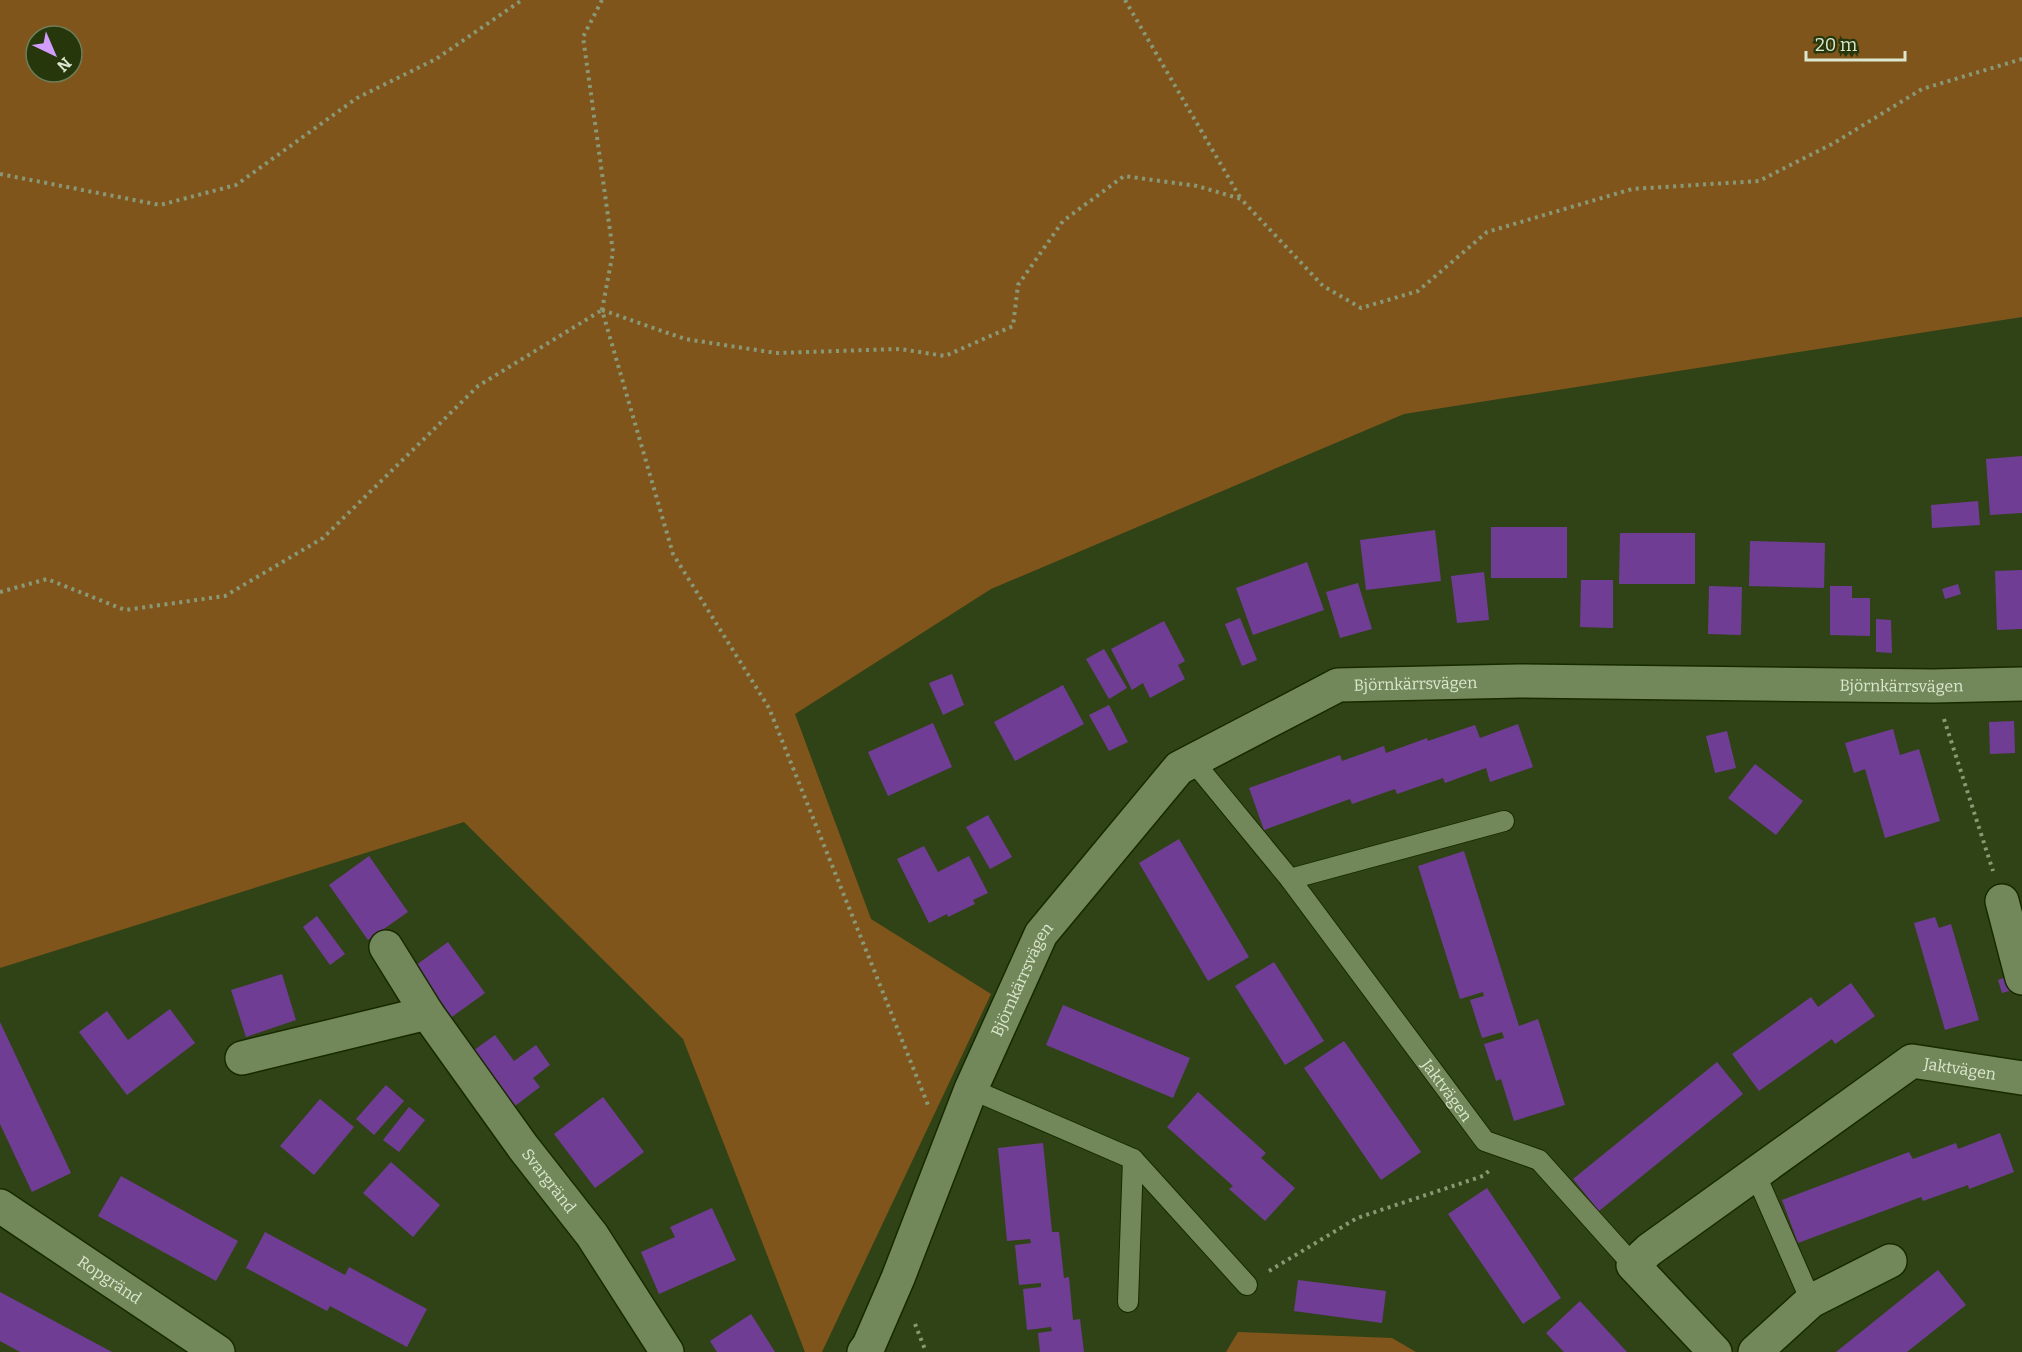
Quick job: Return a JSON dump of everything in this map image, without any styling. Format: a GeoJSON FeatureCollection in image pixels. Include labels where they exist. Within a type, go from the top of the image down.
{"type":"FeatureCollection","features":[{"type":"Feature","properties":{"kind":"street","name":"Björnkärrsvägen"},"geometry":{"type":"LineString","coordinates":[[864,1352],[898,1278],[971,1089],[1041,934],[1179,768],[1338,685],[1519,681],[1934,686],[2022,684]]}},
{"type":"Feature","properties":{"kind":"street"},"geometry":{"type":"LineString","coordinates":[[2002,902],[2022,978]]}},
{"type":"Feature","properties":{"kind":"street","name":"Svargränd"},"geometry":{"type":"LineString","coordinates":[[386,947],[427,1013],[524,1147],[592,1235],[667,1352]]}},
{"type":"Feature","properties":{"kind":"street"},"geometry":{"type":"LineString","coordinates":[[242,1058],[427,1013]]}},
{"type":"Feature","properties":{"kind":"street","name":"Jaktvägen"},"geometry":{"type":"LineString","coordinates":[[1715,1352],[1633,1265],[1649,1250],[1912,1060],[2022,1078]]}},
{"type":"Feature","properties":{"kind":"street","name":"Ropgränd"},"geometry":{"type":"LineString","coordinates":[[1,1206],[218,1352]]}},
{"type":"Feature","properties":{"kind":"street"},"geometry":{"type":"LineString","coordinates":[[1755,1352],[1811,1301],[1890,1261]]}},
{"type":"Feature","properties":{"kind":"lane","name":"Jaktvägen"},"geometry":{"type":"LineString","coordinates":[[1194,761],[1290,879],[1485,1140],[1539,1160],[1633,1265]]}},
{"type":"Feature","properties":{"kind":"lane"},"geometry":{"type":"LineString","coordinates":[[1290,879],[1504,821]]}},
{"type":"Feature","properties":{"kind":"lane"},"geometry":{"type":"LineString","coordinates":[[971,1089],[1133,1159],[1247,1285]]}},
{"type":"Feature","properties":{"kind":"lane"},"geometry":{"type":"LineString","coordinates":[[1128,1302],[1133,1159]]}},
{"type":"Feature","properties":{"kind":"lane"},"geometry":{"type":"LineString","coordinates":[[1755,1173],[1811,1301]]}},
{"type":"Feature","properties":{"kind":"path"},"geometry":{"type":"LineString","coordinates":[[0,174],[160,205],[236,185],[357,98],[436,59],[522,0]]}},
{"type":"Feature","properties":{"kind":"path"},"geometry":{"type":"LineString","coordinates":[[602,0],[583,37],[613,252],[602,310],[673,554],[769,708],[947,1152]]}},
{"type":"Feature","properties":{"kind":"path"},"geometry":{"type":"LineString","coordinates":[[1125,0],[1241,199],[1323,286],[1361,308],[1418,291],[1488,232],[1632,189],[1759,181],[1834,143],[1922,89],[2022,59]]}},
{"type":"Feature","properties":{"kind":"path"},"geometry":{"type":"LineString","coordinates":[[602,310],[685,339],[776,353],[900,349],[945,356],[1013,326],[1018,285],[1063,221],[1124,176],[1197,186],[1241,199]]}},
{"type":"Feature","properties":{"kind":"path"},"geometry":{"type":"LineString","coordinates":[[0,592],[47,579],[125,610],[225,596],[323,538],[478,386],[602,310]]}},
{"type":"Feature","properties":{"kind":"path"},"geometry":{"type":"LineString","coordinates":[[1934,686],[2002,902]]}},
{"type":"Feature","properties":{"kind":"path"},"geometry":{"type":"LineString","coordinates":[[1247,1285],[1357,1218],[1483,1176],[1514,1151]]}},
{"type":"Feature","properties":{"kind":"shaded area"},"geometry":{"type":"Polygon","coordinates":[[[0,0],[2022,0],[2022,317],[1404,414],[991,589],[795,714],[871,919],[991,994],[822,1352],[805,1352],[683,1039],[464,822],[0,968],[0,0]]]}},
{"type":"Feature","properties":{"kind":"shaded area"},"geometry":{"type":"Polygon","coordinates":[[[1238,1332],[1392,1338],[1416,1352],[1226,1352],[1238,1332]]]}},
{"type":"Feature","properties":{"kind":"building"},"geometry":{"type":"Polygon","coordinates":[[[2022,456],[2022,513],[1990,515],[1986,459],[2022,456]]]}},
{"type":"Feature","properties":{"kind":"building"},"geometry":{"type":"Polygon","coordinates":[[[1978,501],[1980,525],[1932,528],[1931,505],[1978,501]]]}},
{"type":"Feature","properties":{"kind":"building"},"geometry":{"type":"Polygon","coordinates":[[[1491,527],[1567,527],[1567,578],[1491,578],[1491,527]]]}},
{"type":"Feature","properties":{"kind":"building"},"geometry":{"type":"Polygon","coordinates":[[[1435,530],[1441,581],[1366,590],[1360,540],[1435,530]]]}},
{"type":"Feature","properties":{"kind":"building"},"geometry":{"type":"Polygon","coordinates":[[[1620,533],[1695,533],[1695,584],[1619,584],[1620,533]]]}},
{"type":"Feature","properties":{"kind":"building"},"geometry":{"type":"Polygon","coordinates":[[[1750,541],[1825,543],[1824,588],[1749,586],[1750,541]]]}},
{"type":"Feature","properties":{"kind":"building"},"geometry":{"type":"Polygon","coordinates":[[[1307,562],[1324,610],[1253,635],[1236,588],[1307,562]]]}},
{"type":"Feature","properties":{"kind":"building"},"geometry":{"type":"Polygon","coordinates":[[[2022,570],[2022,629],[1997,630],[1995,571],[2022,570]]]}},
{"type":"Feature","properties":{"kind":"building"},"geometry":{"type":"Polygon","coordinates":[[[1484,572],[1489,620],[1457,623],[1451,576],[1484,572]]]}},
{"type":"Feature","properties":{"kind":"building"},"geometry":{"type":"Polygon","coordinates":[[[1581,580],[1613,580],[1613,628],[1580,627],[1581,580]]]}},
{"type":"Feature","properties":{"kind":"building"},"geometry":{"type":"Polygon","coordinates":[[[1358,583],[1372,629],[1340,638],[1326,592],[1358,583]]]}},
{"type":"Feature","properties":{"kind":"building"},"geometry":{"type":"Polygon","coordinates":[[[1958,584],[1961,594],[1945,599],[1942,589],[1958,584]]]}},
{"type":"Feature","properties":{"kind":"building"},"geometry":{"type":"Polygon","coordinates":[[[1709,586],[1742,587],[1741,635],[1708,634],[1709,586]]]}},
{"type":"Feature","properties":{"kind":"building"},"geometry":{"type":"Polygon","coordinates":[[[1830,586],[1852,586],[1852,598],[1870,598],[1870,636],[1830,635],[1830,586]]]}},
{"type":"Feature","properties":{"kind":"building"},"geometry":{"type":"Polygon","coordinates":[[[1240,618],[1257,660],[1242,666],[1225,624],[1240,618]]]}},
{"type":"Feature","properties":{"kind":"building"},"geometry":{"type":"Polygon","coordinates":[[[1876,619],[1891,620],[1892,653],[1876,652],[1876,619]]]}},
{"type":"Feature","properties":{"kind":"building"},"geometry":{"type":"Polygon","coordinates":[[[1164,621],[1185,661],[1178,665],[1185,679],[1150,698],[1143,683],[1132,690],[1111,649],[1164,621]]]}},
{"type":"Feature","properties":{"kind":"building"},"geometry":{"type":"Polygon","coordinates":[[[1104,649],[1127,688],[1109,699],[1086,659],[1104,649]]]}},
{"type":"Feature","properties":{"kind":"building"},"geometry":{"type":"Polygon","coordinates":[[[952,674],[964,705],[943,715],[929,683],[952,674]]]}},
{"type":"Feature","properties":{"kind":"building"},"geometry":{"type":"Polygon","coordinates":[[[1063,685],[1084,724],[1015,761],[994,722],[1063,685]]]}},
{"type":"Feature","properties":{"kind":"building"},"geometry":{"type":"Polygon","coordinates":[[[1109,705],[1128,742],[1109,751],[1089,715],[1109,705]]]}},
{"type":"Feature","properties":{"kind":"building"},"geometry":{"type":"Polygon","coordinates":[[[2014,721],[2015,753],[1990,754],[1989,722],[2014,721]]]}},
{"type":"Feature","properties":{"kind":"building"},"geometry":{"type":"Polygon","coordinates":[[[933,723],[952,767],[888,796],[868,752],[933,723]]]}},
{"type":"Feature","properties":{"kind":"building"},"geometry":{"type":"Polygon","coordinates":[[[1518,724],[1533,767],[1490,782],[1486,768],[1445,783],[1443,778],[1397,794],[1395,789],[1352,804],[1350,799],[1264,830],[1249,788],[1340,755],[1342,761],[1384,746],[1386,753],[1427,738],[1428,741],[1475,725],[1480,738],[1518,724]]]}},
{"type":"Feature","properties":{"kind":"building"},"geometry":{"type":"Polygon","coordinates":[[[1893,729],[1900,755],[1919,749],[1940,821],[1885,838],[1865,769],[1854,773],[1845,743],[1893,729]]]}},
{"type":"Feature","properties":{"kind":"building"},"geometry":{"type":"Polygon","coordinates":[[[1727,731],[1736,768],[1715,773],[1706,736],[1727,731]]]}},
{"type":"Feature","properties":{"kind":"building"},"geometry":{"type":"Polygon","coordinates":[[[1755,764],[1803,801],[1776,835],[1728,798],[1755,764]]]}},
{"type":"Feature","properties":{"kind":"building"},"geometry":{"type":"Polygon","coordinates":[[[988,815],[1012,857],[990,869],[966,827],[988,815]]]}},
{"type":"Feature","properties":{"kind":"building"},"geometry":{"type":"Polygon","coordinates":[[[1179,839],[1249,957],[1208,981],[1139,863],[1179,839]]]}},
{"type":"Feature","properties":{"kind":"building"},"geometry":{"type":"Polygon","coordinates":[[[924,846],[938,872],[969,856],[988,893],[973,900],[975,904],[929,923],[897,859],[924,846]]]}},
{"type":"Feature","properties":{"kind":"building"},"geometry":{"type":"Polygon","coordinates":[[[1464,851],[1519,1026],[1538,1019],[1565,1105],[1514,1121],[1501,1079],[1496,1081],[1484,1044],[1504,1038],[1502,1032],[1482,1038],[1470,1000],[1484,996],[1483,992],[1460,999],[1418,866],[1464,851]]]}},
{"type":"Feature","properties":{"kind":"building"},"geometry":{"type":"Polygon","coordinates":[[[369,856],[408,912],[368,940],[329,885],[369,856]]]}},
{"type":"Feature","properties":{"kind":"building"},"geometry":{"type":"Polygon","coordinates":[[[317,916],[345,954],[330,965],[303,927],[317,916]]]}},
{"type":"Feature","properties":{"kind":"building"},"geometry":{"type":"Polygon","coordinates":[[[1935,917],[1939,928],[1951,924],[1979,1020],[1945,1030],[1914,923],[1935,917]]]}},
{"type":"Feature","properties":{"kind":"building"},"geometry":{"type":"Polygon","coordinates":[[[448,942],[485,993],[449,1019],[412,968],[448,942]]]}},
{"type":"Feature","properties":{"kind":"building"},"geometry":{"type":"Polygon","coordinates":[[[1274,962],[1324,1041],[1285,1065],[1235,986],[1274,962]]]}},
{"type":"Feature","properties":{"kind":"building"},"geometry":{"type":"Polygon","coordinates":[[[282,974],[296,1020],[246,1037],[231,990],[282,974]]]}},
{"type":"Feature","properties":{"kind":"building"},"geometry":{"type":"Polygon","coordinates":[[[2011,975],[2016,989],[2002,993],[1998,980],[2011,975]]]}},
{"type":"Feature","properties":{"kind":"building"},"geometry":{"type":"Polygon","coordinates":[[[1851,983],[1875,1016],[1835,1044],[1832,1039],[1759,1091],[1732,1054],[1811,997],[1818,1007],[1851,983]]]}},
{"type":"Feature","properties":{"kind":"building"},"geometry":{"type":"Polygon","coordinates":[[[1063,1005],[1190,1058],[1173,1098],[1046,1045],[1063,1005]]]}},
{"type":"Feature","properties":{"kind":"building"},"geometry":{"type":"Polygon","coordinates":[[[170,1009],[195,1043],[127,1095],[79,1032],[107,1011],[128,1040],[170,1009]]]}},
{"type":"Feature","properties":{"kind":"building"},"geometry":{"type":"Polygon","coordinates":[[[0,1022],[71,1173],[32,1192],[0,1124],[0,1022]]]}},
{"type":"Feature","properties":{"kind":"building"},"geometry":{"type":"Polygon","coordinates":[[[495,1035],[514,1061],[536,1045],[550,1065],[533,1078],[540,1087],[511,1109],[470,1053],[495,1035]]]}},
{"type":"Feature","properties":{"kind":"building"},"geometry":{"type":"Polygon","coordinates":[[[1344,1041],[1421,1152],[1381,1180],[1304,1068],[1344,1041]]]}},
{"type":"Feature","properties":{"kind":"building"},"geometry":{"type":"Polygon","coordinates":[[[1717,1062],[1743,1094],[1599,1211],[1573,1179],[1717,1062]]]}},
{"type":"Feature","properties":{"kind":"building"},"geometry":{"type":"Polygon","coordinates":[[[386,1085],[404,1101],[374,1135],[356,1119],[386,1085]]]}},
{"type":"Feature","properties":{"kind":"building"},"geometry":{"type":"Polygon","coordinates":[[[1198,1092],[1266,1153],[1261,1158],[1295,1188],[1265,1221],[1229,1189],[1233,1186],[1167,1127],[1198,1092]]]}},
{"type":"Feature","properties":{"kind":"building"},"geometry":{"type":"Polygon","coordinates":[[[603,1097],[644,1152],[595,1188],[554,1134],[603,1097]]]}},
{"type":"Feature","properties":{"kind":"building"},"geometry":{"type":"Polygon","coordinates":[[[320,1099],[354,1127],[314,1175],[280,1146],[320,1099]]]}},
{"type":"Feature","properties":{"kind":"building"},"geometry":{"type":"Polygon","coordinates":[[[409,1107],[425,1120],[399,1152],[383,1140],[409,1107]]]}},
{"type":"Feature","properties":{"kind":"building"},"geometry":{"type":"Polygon","coordinates":[[[2000,1133],[2014,1172],[1969,1189],[1968,1185],[1923,1201],[1921,1197],[1798,1243],[1782,1200],[1909,1152],[1913,1159],[1956,1143],[1958,1149],[2000,1133]]]}},
{"type":"Feature","properties":{"kind":"building"},"geometry":{"type":"Polygon","coordinates":[[[1043,1143],[1052,1232],[1059,1232],[1064,1278],[1069,1277],[1073,1320],[1080,1319],[1084,1352],[1040,1352],[1038,1333],[1052,1331],[1051,1327],[1027,1330],[1023,1289],[1041,1287],[1041,1283],[1019,1285],[1015,1245],[1031,1243],[1030,1239],[1007,1241],[998,1148],[1043,1143]]]}},
{"type":"Feature","properties":{"kind":"building"},"geometry":{"type":"Polygon","coordinates":[[[391,1162],[440,1205],[413,1237],[363,1193],[391,1162]]]}},
{"type":"Feature","properties":{"kind":"building"},"geometry":{"type":"Polygon","coordinates":[[[121,1176],[238,1241],[216,1281],[98,1216],[121,1176]]]}},
{"type":"Feature","properties":{"kind":"building"},"geometry":{"type":"Polygon","coordinates":[[[1487,1188],[1561,1298],[1523,1324],[1448,1214],[1487,1188]]]}},
{"type":"Feature","properties":{"kind":"building"},"geometry":{"type":"Polygon","coordinates":[[[712,1208],[736,1260],[659,1294],[641,1252],[675,1237],[670,1227],[712,1208]]]}},
{"type":"Feature","properties":{"kind":"building"},"geometry":{"type":"Polygon","coordinates":[[[265,1232],[345,1275],[349,1267],[427,1309],[407,1347],[330,1306],[327,1311],[246,1268],[265,1232]]]}},
{"type":"Feature","properties":{"kind":"building"},"geometry":{"type":"Polygon","coordinates":[[[1938,1270],[1966,1305],[1907,1352],[1836,1352],[1938,1270]]]}},
{"type":"Feature","properties":{"kind":"building"},"geometry":{"type":"Polygon","coordinates":[[[1298,1280],[1386,1291],[1382,1323],[1294,1311],[1298,1280]]]}},
{"type":"Feature","properties":{"kind":"building"},"geometry":{"type":"Polygon","coordinates":[[[0,1292],[112,1352],[20,1352],[0,1341],[0,1292]]]}},
{"type":"Feature","properties":{"kind":"building"},"geometry":{"type":"Polygon","coordinates":[[[1580,1301],[1627,1352],[1564,1352],[1546,1333],[1580,1301]]]}},
{"type":"Feature","properties":{"kind":"building"},"geometry":{"type":"Polygon","coordinates":[[[751,1314],[775,1352],[717,1352],[710,1341],[751,1314]]]}}]}
